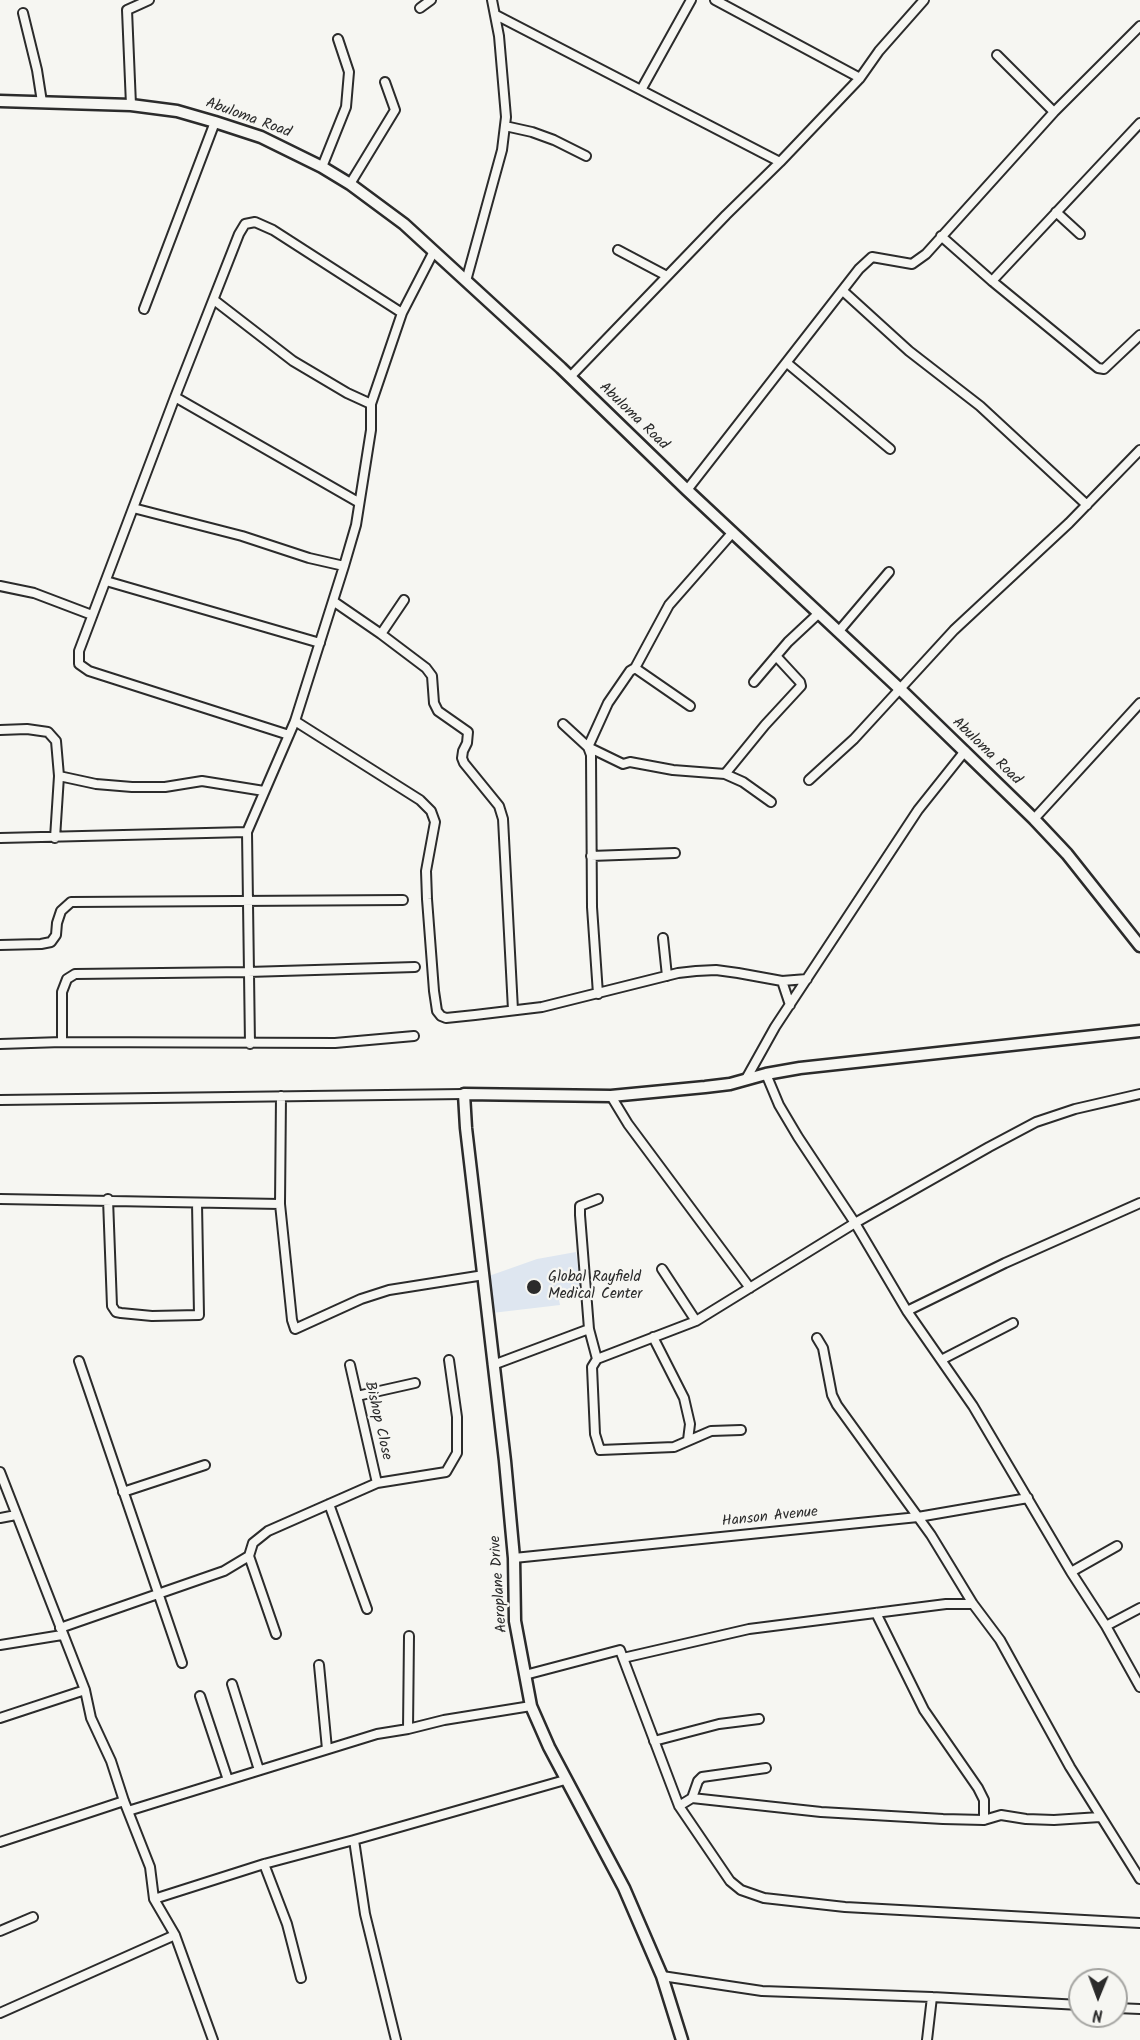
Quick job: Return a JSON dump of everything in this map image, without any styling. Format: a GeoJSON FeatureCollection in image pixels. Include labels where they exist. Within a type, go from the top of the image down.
{"type":"FeatureCollection","features":[{"type":"Feature","properties":{"kind":"street"},"geometry":{"type":"LineString","coordinates":[[131,105],[127,10],[149,0]]}},
{"type":"Feature","properties":{"kind":"street"},"geometry":{"type":"LineString","coordinates":[[420,8],[431,0]]}},
{"type":"Feature","properties":{"kind":"street"},"geometry":{"type":"LineString","coordinates":[[466,281],[502,150],[505,126],[505,94],[496,15],[492,0]]}},
{"type":"Feature","properties":{"kind":"street"},"geometry":{"type":"LineString","coordinates":[[641,90],[691,0]]}},
{"type":"Feature","properties":{"kind":"street"},"geometry":{"type":"LineString","coordinates":[[715,0],[860,78]]}},
{"type":"Feature","properties":{"kind":"street"},"geometry":{"type":"LineString","coordinates":[[570,377],[860,78],[879,51],[924,0]]}},
{"type":"Feature","properties":{"kind":"street"},"geometry":{"type":"LineString","coordinates":[[23,13],[42,102]]}},
{"type":"Feature","properties":{"kind":"street"},"geometry":{"type":"LineString","coordinates":[[496,15],[780,162]]}},
{"type":"Feature","properties":{"kind":"street"},"geometry":{"type":"LineString","coordinates":[[687,490],[872,257],[912,264],[926,254],[1054,112],[1140,26]]}},
{"type":"Feature","properties":{"kind":"street"},"geometry":{"type":"LineString","coordinates":[[322,167],[346,107],[349,72],[338,39]]}},
{"type":"Feature","properties":{"kind":"street"},"geometry":{"type":"LineString","coordinates":[[997,55],[1054,112]]}},
{"type":"Feature","properties":{"kind":"street"},"geometry":{"type":"LineString","coordinates":[[350,184],[395,110],[385,82]]}},
{"type":"Feature","properties":{"kind":"street","name":"Abuloma Road"},"geometry":{"type":"LineString","coordinates":[[0,101],[131,105],[177,111],[261,136],[350,184],[404,224],[819,612],[1034,819],[1067,854],[1140,946]]}},
{"type":"Feature","properties":{"kind":"street"},"geometry":{"type":"LineString","coordinates":[[144,309],[215,122]]}},
{"type":"Feature","properties":{"kind":"street"},"geometry":{"type":"LineString","coordinates":[[992,281],[1140,123]]}},
{"type":"Feature","properties":{"kind":"street"},"geometry":{"type":"LineString","coordinates":[[505,126],[554,140],[586,156]]}},
{"type":"Feature","properties":{"kind":"street"},"geometry":{"type":"LineString","coordinates":[[1056,212],[1080,234]]}},
{"type":"Feature","properties":{"kind":"street"},"geometry":{"type":"LineString","coordinates":[[289,735],[89,671],[79,664],[79,651],[175,397],[239,234],[245,224],[255,222],[273,230],[402,314]]}},
{"type":"Feature","properties":{"kind":"street"},"geometry":{"type":"LineString","coordinates":[[941,236],[1098,368],[1104,369],[1140,335]]}},
{"type":"Feature","properties":{"kind":"street"},"geometry":{"type":"LineString","coordinates":[[618,250],[667,276]]}},
{"type":"Feature","properties":{"kind":"street"},"geometry":{"type":"LineString","coordinates":[[249,1044],[247,832],[295,721],[356,525],[371,430],[371,404],[402,314],[434,251]]}},
{"type":"Feature","properties":{"kind":"street"},"geometry":{"type":"LineString","coordinates":[[843,291],[909,351],[980,406],[1087,505]]}},
{"type":"Feature","properties":{"kind":"street"},"geometry":{"type":"LineString","coordinates":[[214,300],[293,361],[347,393],[371,404]]}},
{"type":"Feature","properties":{"kind":"street"},"geometry":{"type":"LineString","coordinates":[[787,363],[890,449]]}},
{"type":"Feature","properties":{"kind":"street"},"geometry":{"type":"LineString","coordinates":[[175,397],[358,502]]}},
{"type":"Feature","properties":{"kind":"street"},"geometry":{"type":"LineString","coordinates":[[809,780],[854,739],[954,630],[1087,505],[1140,450]]}},
{"type":"Feature","properties":{"kind":"street"},"geometry":{"type":"LineString","coordinates":[[132,508],[242,536],[309,558],[344,566]]}},
{"type":"Feature","properties":{"kind":"street"},"geometry":{"type":"LineString","coordinates":[[598,994],[592,917],[591,754],[588,747],[608,703],[630,671],[635,668],[669,605],[733,532]]}},
{"type":"Feature","properties":{"kind":"street"},"geometry":{"type":"LineString","coordinates":[[839,631],[889,572]]}},
{"type":"Feature","properties":{"kind":"street"},"geometry":{"type":"LineString","coordinates":[[106,581],[320,643]]}},
{"type":"Feature","properties":{"kind":"street"},"geometry":{"type":"LineString","coordinates":[[0,586],[34,593],[92,615]]}},
{"type":"Feature","properties":{"kind":"street"},"geometry":{"type":"LineString","coordinates":[[381,634],[404,600]]}},
{"type":"Feature","properties":{"kind":"street"},"geometry":{"type":"LineString","coordinates":[[333,601],[426,668],[432,676],[434,703],[438,711],[468,732],[462,758],[464,763],[499,806],[503,819],[513,1010]]}},
{"type":"Feature","properties":{"kind":"street"},"geometry":{"type":"LineString","coordinates":[[754,682],[819,612]]}},
{"type":"Feature","properties":{"kind":"street"},"geometry":{"type":"LineString","coordinates":[[725,774],[801,686],[776,656]]}},
{"type":"Feature","properties":{"kind":"street"},"geometry":{"type":"LineString","coordinates":[[635,668],[690,706]]}},
{"type":"Feature","properties":{"kind":"street"},"geometry":{"type":"LineString","coordinates":[[1034,819],[1140,703]]}},
{"type":"Feature","properties":{"kind":"street"},"geometry":{"type":"LineString","coordinates":[[295,721],[420,800],[431,811],[435,822],[426,871],[426,899],[434,991],[437,1011],[441,1016],[475,1015],[542,1007],[696,971],[716,970],[782,981],[807,979]]}},
{"type":"Feature","properties":{"kind":"street"},"geometry":{"type":"LineString","coordinates":[[563,724],[588,747],[623,764],[630,762],[673,770],[725,774],[743,782],[771,802]]}},
{"type":"Feature","properties":{"kind":"street"},"geometry":{"type":"LineString","coordinates":[[0,730],[27,729],[48,732],[56,741],[59,776],[55,838]]}},
{"type":"Feature","properties":{"kind":"street"},"geometry":{"type":"LineString","coordinates":[[746,1079],[775,1026],[918,810],[965,752]]}},
{"type":"Feature","properties":{"kind":"street"},"geometry":{"type":"LineString","coordinates":[[59,776],[96,784],[132,787],[165,787],[202,781],[264,791]]}},
{"type":"Feature","properties":{"kind":"street"},"geometry":{"type":"LineString","coordinates":[[0,838],[247,832]]}},
{"type":"Feature","properties":{"kind":"street"},"geometry":{"type":"LineString","coordinates":[[591,856],[675,853]]}},
{"type":"Feature","properties":{"kind":"street"},"geometry":{"type":"LineString","coordinates":[[0,945],[51,942],[56,935],[61,911],[71,902],[403,900]]}},
{"type":"Feature","properties":{"kind":"street"},"geometry":{"type":"LineString","coordinates":[[663,938],[667,976]]}},
{"type":"Feature","properties":{"kind":"street"},"geometry":{"type":"LineString","coordinates":[[62,1042],[62,992],[67,979],[75,974],[414,967]]}},
{"type":"Feature","properties":{"kind":"street"},"geometry":{"type":"LineString","coordinates":[[782,981],[790,1005]]}},
{"type":"Feature","properties":{"kind":"street"},"geometry":{"type":"LineString","coordinates":[[0,1100],[464,1094],[611,1096],[721,1085],[766,1074],[878,1058],[1140,1031]]}},
{"type":"Feature","properties":{"kind":"street"},"geometry":{"type":"LineString","coordinates":[[0,1044],[62,1042],[335,1043],[414,1036]]}},
{"type":"Feature","properties":{"kind":"street"},"geometry":{"type":"LineString","coordinates":[[766,1074],[779,1105],[793,1129],[855,1223],[907,1311],[973,1406],[1140,1686]]}},
{"type":"Feature","properties":{"kind":"street","name":"Aeroplane Drive"},"geometry":{"type":"LineString","coordinates":[[464,1094],[505,1461],[513,1558],[515,1621],[531,1706],[549,1747],[624,1888],[662,1976],[682,2040]]}},
{"type":"Feature","properties":{"kind":"street"},"geometry":{"type":"LineString","coordinates":[[741,1430],[711,1431],[674,1447],[600,1450],[595,1434],[592,1367],[597,1359],[696,1321],[855,1223],[1036,1122],[1075,1109],[1140,1094]]}},
{"type":"Feature","properties":{"kind":"street"},"geometry":{"type":"LineString","coordinates":[[281,1096],[280,1204],[292,1320],[295,1329],[362,1299],[389,1290],[483,1275]]}},
{"type":"Feature","properties":{"kind":"street"},"geometry":{"type":"LineString","coordinates":[[611,1096],[628,1124],[750,1288]]}},
{"type":"Feature","properties":{"kind":"street"},"geometry":{"type":"LineString","coordinates":[[0,1198],[280,1204]]}},
{"type":"Feature","properties":{"kind":"street"},"geometry":{"type":"LineString","coordinates":[[597,1359],[589,1329],[583,1277],[580,1206],[598,1198]]}},
{"type":"Feature","properties":{"kind":"street"},"geometry":{"type":"LineString","coordinates":[[108,1199],[112,1305],[116,1312],[121,1314],[152,1316],[199,1315],[197,1203]]}},
{"type":"Feature","properties":{"kind":"street"},"geometry":{"type":"LineString","coordinates":[[907,1311],[1005,1263],[1140,1203]]}},
{"type":"Feature","properties":{"kind":"street"},"geometry":{"type":"LineString","coordinates":[[662,1269],[696,1321]]}},
{"type":"Feature","properties":{"kind":"street"},"geometry":{"type":"LineString","coordinates":[[941,1360],[1013,1323]]}},
{"type":"Feature","properties":{"kind":"street"},"geometry":{"type":"LineString","coordinates":[[493,1365],[589,1329]]}},
{"type":"Feature","properties":{"kind":"street"},"geometry":{"type":"LineString","coordinates":[[653,1337],[684,1398],[690,1424],[688,1440]]}},
{"type":"Feature","properties":{"kind":"street"},"geometry":{"type":"LineString","coordinates":[[817,1338],[823,1348],[831,1391],[837,1405],[918,1517],[1000,1640],[1070,1767],[1140,1879]]}},
{"type":"Feature","properties":{"kind":"street"},"geometry":{"type":"LineString","coordinates":[[276,1634],[249,1556],[252,1543],[268,1531],[377,1483],[446,1472],[458,1453],[457,1417],[449,1359]]}},
{"type":"Feature","properties":{"kind":"street"},"geometry":{"type":"LineString","coordinates":[[79,1361],[182,1663]]}},
{"type":"Feature","properties":{"kind":"street","name":"Bishop Close"},"geometry":{"type":"LineString","coordinates":[[350,1365],[377,1483]]}},
{"type":"Feature","properties":{"kind":"street"},"geometry":{"type":"LineString","coordinates":[[357,1396],[415,1383]]}},
{"type":"Feature","properties":{"kind":"street"},"geometry":{"type":"LineString","coordinates":[[123,1492],[205,1465]]}},
{"type":"Feature","properties":{"kind":"street"},"geometry":{"type":"LineString","coordinates":[[0,1472],[85,1690],[91,1718],[111,1761],[150,1867],[154,1899],[175,1935],[213,2040]]}},
{"type":"Feature","properties":{"kind":"street","name":"Hanson Avenue"},"geometry":{"type":"LineString","coordinates":[[513,1558],[918,1517],[1028,1498]]}},
{"type":"Feature","properties":{"kind":"street"},"geometry":{"type":"LineString","coordinates":[[329,1504],[367,1608]]}},
{"type":"Feature","properties":{"kind":"street"},"geometry":{"type":"LineString","coordinates":[[0,1518],[16,1515]]}},
{"type":"Feature","properties":{"kind":"street"},"geometry":{"type":"LineString","coordinates":[[1071,1572],[1117,1546]]}},
{"type":"Feature","properties":{"kind":"street"},"geometry":{"type":"LineString","coordinates":[[0,1645],[61,1631],[224,1570],[249,1556]]}},
{"type":"Feature","properties":{"kind":"street"},"geometry":{"type":"LineString","coordinates":[[623,1658],[749,1629],[946,1604],[974,1604]]}},
{"type":"Feature","properties":{"kind":"street"},"geometry":{"type":"LineString","coordinates":[[1106,1626],[1140,1608]]}},
{"type":"Feature","properties":{"kind":"street"},"geometry":{"type":"LineString","coordinates":[[876,1613],[924,1710],[978,1788],[984,1800],[984,1820]]}},
{"type":"Feature","properties":{"kind":"street"},"geometry":{"type":"LineString","coordinates":[[408,1729],[409,1636]]}},
{"type":"Feature","properties":{"kind":"street"},"geometry":{"type":"LineString","coordinates":[[525,1675],[621,1650],[679,1806],[730,1881],[741,1890],[764,1898],[856,1907],[1140,1923]]}},
{"type":"Feature","properties":{"kind":"street"},"geometry":{"type":"LineString","coordinates":[[319,1665],[327,1749]]}},
{"type":"Feature","properties":{"kind":"street"},"geometry":{"type":"LineString","coordinates":[[232,1684],[259,1770]]}},
{"type":"Feature","properties":{"kind":"street"},"geometry":{"type":"LineString","coordinates":[[0,1718],[85,1690]]}},
{"type":"Feature","properties":{"kind":"street"},"geometry":{"type":"LineString","coordinates":[[200,1696],[228,1780]]}},
{"type":"Feature","properties":{"kind":"street"},"geometry":{"type":"LineString","coordinates":[[128,1811],[377,1734],[531,1706]]}},
{"type":"Feature","properties":{"kind":"street"},"geometry":{"type":"LineString","coordinates":[[654,1741],[719,1724],[759,1719]]}},
{"type":"Feature","properties":{"kind":"street"},"geometry":{"type":"LineString","coordinates":[[692,1798],[698,1781],[702,1777],[766,1768]]}},
{"type":"Feature","properties":{"kind":"street"},"geometry":{"type":"LineString","coordinates":[[154,1899],[264,1864],[566,1780]]}},
{"type":"Feature","properties":{"kind":"street"},"geometry":{"type":"LineString","coordinates":[[679,1806],[692,1798],[821,1812],[984,1820],[1001,1815],[1054,1820],[1100,1817]]}},
{"type":"Feature","properties":{"kind":"street"},"geometry":{"type":"LineString","coordinates":[[0,1842],[124,1801]]}},
{"type":"Feature","properties":{"kind":"street"},"geometry":{"type":"LineString","coordinates":[[354,1840],[365,1914],[396,2040]]}},
{"type":"Feature","properties":{"kind":"street"},"geometry":{"type":"LineString","coordinates":[[264,1864],[287,1924],[301,1978]]}},
{"type":"Feature","properties":{"kind":"street"},"geometry":{"type":"LineString","coordinates":[[0,1931],[33,1917]]}},
{"type":"Feature","properties":{"kind":"street"},"geometry":{"type":"LineString","coordinates":[[0,2013],[175,1935]]}},
{"type":"Feature","properties":{"kind":"street"},"geometry":{"type":"LineString","coordinates":[[662,1976],[762,1991],[1068,2004]]}},
{"type":"Feature","properties":{"kind":"street"},"geometry":{"type":"LineString","coordinates":[[927,2040],[932,1997]]}},
{"type":"Feature","properties":{"kind":"shaded area","name":"Global Rayfield Medical Center"},"geometry":{"type":"Polygon","coordinates":[[[576,1252],[582,1298],[559,1300],[560,1305],[492,1313],[486,1277],[537,1259],[576,1252]]]}},
{"type":"Feature","properties":{"kind":"place","name":"Global Rayfield Medical Center"},"geometry":{"type":"Point","coordinates":[534,1287]}}]}
